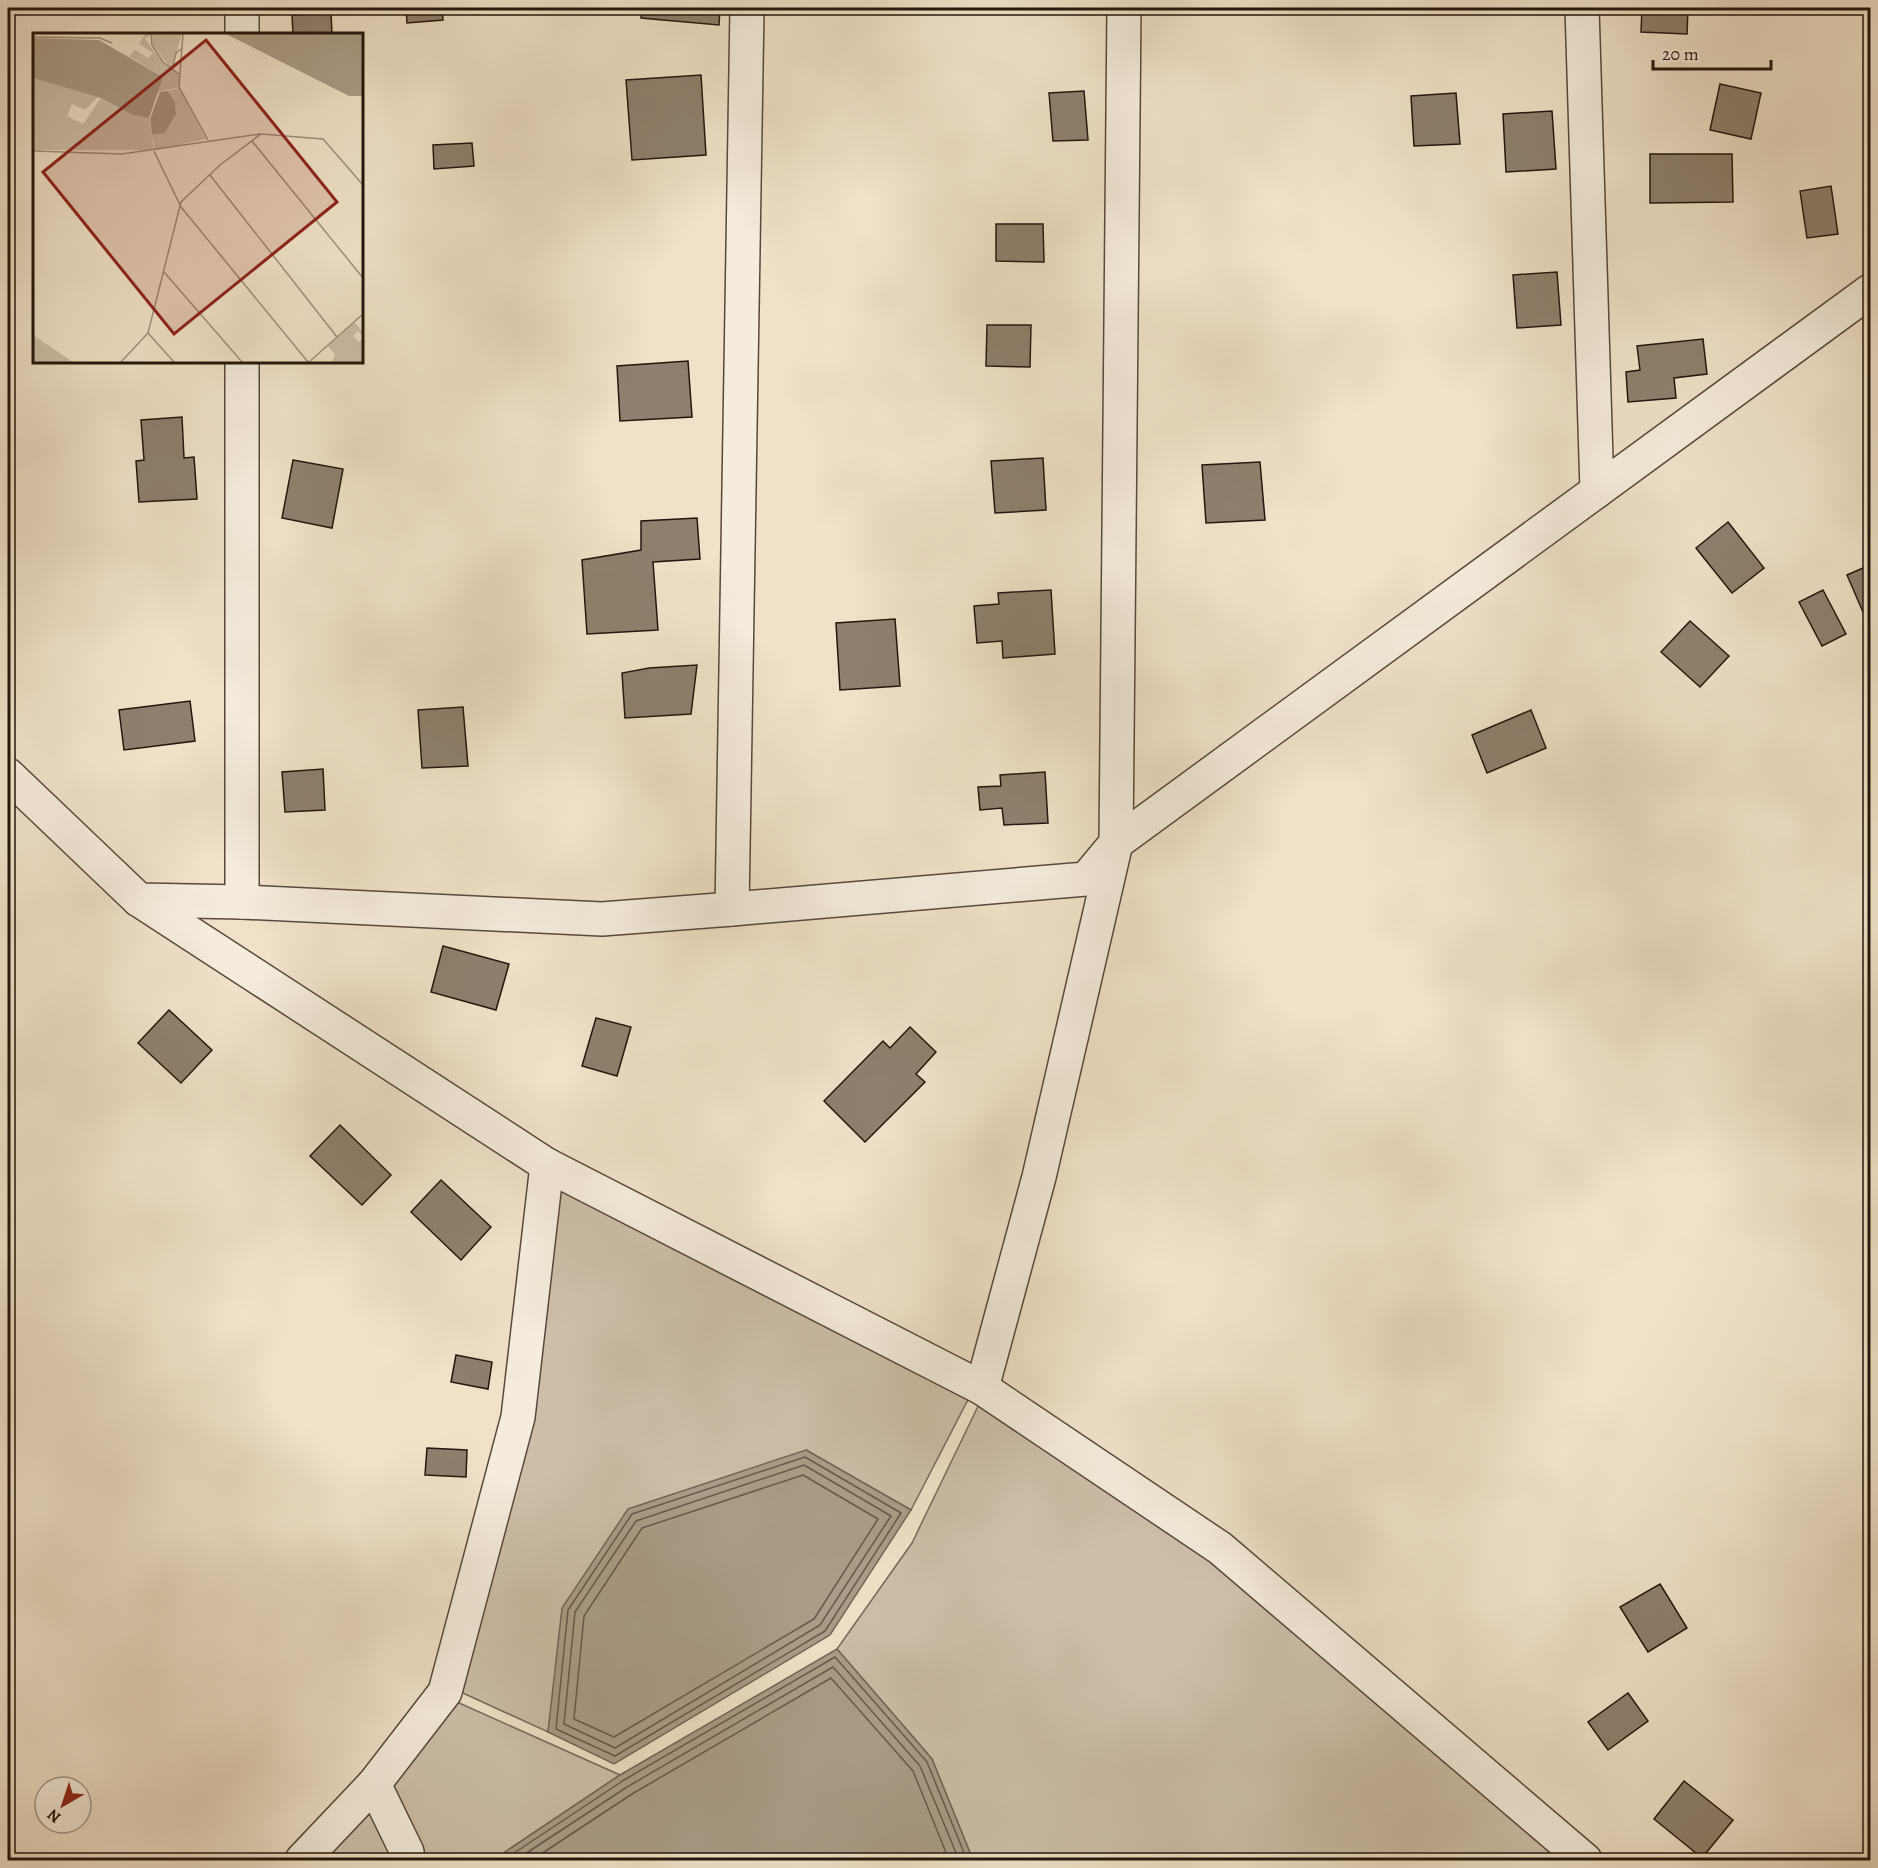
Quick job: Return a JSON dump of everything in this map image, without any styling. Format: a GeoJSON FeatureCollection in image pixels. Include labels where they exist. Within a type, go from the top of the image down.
{"type":"FeatureCollection","features":[{"type":"Feature","properties":{"kind":"street"},"geometry":{"type":"LineString","coordinates":[[242,8],[242,33]]}},
{"type":"Feature","properties":{"kind":"street"},"geometry":{"type":"LineString","coordinates":[[732,909],[747,8]]}},
{"type":"Feature","properties":{"kind":"street"},"geometry":{"type":"LineString","coordinates":[[982,1388],[1039,1176],[1116,843],[1124,8]]}},
{"type":"Feature","properties":{"kind":"street"},"geometry":{"type":"LineString","coordinates":[[1582,8],[1597,491]]}},
{"type":"Feature","properties":{"kind":"street"},"geometry":{"type":"LineString","coordinates":[[139,900],[242,902],[602,919],[1086,879],[1116,843],[1870,291]]}},
{"type":"Feature","properties":{"kind":"street"},"geometry":{"type":"LineString","coordinates":[[242,363],[242,902]]}},
{"type":"Feature","properties":{"kind":"street"},"geometry":{"type":"LineString","coordinates":[[8,775],[139,900],[547,1165],[982,1388],[1220,1548],[1585,1860]]}},
{"type":"Feature","properties":{"kind":"street"},"geometry":{"type":"LineString","coordinates":[[302,1860],[374,1784],[446,1692],[518,1417],[547,1165]]}},
{"type":"Feature","properties":{"kind":"street"},"geometry":{"type":"LineString","coordinates":[[374,1784],[403,1858]]}},
{"type":"Feature","properties":{"kind":"shaded area"},"geometry":{"type":"Polygon","coordinates":[[[553,1174],[974,1388],[911,1510],[806,1450],[553,1694],[548,1732],[452,1688],[553,1174]]]}},
{"type":"Feature","properties":{"kind":"shaded area"},"geometry":{"type":"Polygon","coordinates":[[[982,1398],[1214,1554],[1572,1860],[973,1860],[932,1759],[837,1649],[912,1543],[982,1398]]]}},
{"type":"Feature","properties":{"kind":"shaded area"},"geometry":{"type":"Polygon","coordinates":[[[448,1698],[620,1775],[505,1852],[508,1860],[415,1860],[380,1782],[448,1698]]]}},
{"type":"Feature","properties":{"kind":"shaded area"},"geometry":{"type":"Polygon","coordinates":[[[373,1790],[400,1851],[386,1860],[308,1860],[373,1790]]]}},
{"type":"Feature","properties":{"kind":"water"},"geometry":{"type":"Polygon","coordinates":[[[806,1450],[911,1510],[830,1635],[614,1764],[548,1732],[562,1608],[628,1509],[806,1450]]]}},
{"type":"Feature","properties":{"kind":"water"},"geometry":{"type":"Polygon","coordinates":[[[837,1649],[932,1759],[973,1860],[508,1860],[505,1852],[620,1775],[837,1649]]]}},
{"type":"Feature","properties":{"kind":"building"},"geometry":{"type":"Polygon","coordinates":[[[406,8],[442,8],[443,20],[407,23],[406,8]]]}},
{"type":"Feature","properties":{"kind":"building"},"geometry":{"type":"Polygon","coordinates":[[[642,8],[720,8],[719,25],[641,18],[642,8]]]}},
{"type":"Feature","properties":{"kind":"building"},"geometry":{"type":"Polygon","coordinates":[[[1642,8],[1688,8],[1687,34],[1641,32],[1642,8]]]}},
{"type":"Feature","properties":{"kind":"building"},"geometry":{"type":"Polygon","coordinates":[[[331,13],[332,33],[293,33],[292,15],[331,13]]]}},
{"type":"Feature","properties":{"kind":"building"},"geometry":{"type":"Polygon","coordinates":[[[701,75],[706,155],[632,160],[626,80],[701,75]]]}},
{"type":"Feature","properties":{"kind":"building"},"geometry":{"type":"Polygon","coordinates":[[[1720,84],[1761,93],[1751,139],[1710,130],[1720,84]]]}},
{"type":"Feature","properties":{"kind":"building"},"geometry":{"type":"Polygon","coordinates":[[[1084,91],[1088,140],[1053,141],[1049,93],[1084,91]]]}},
{"type":"Feature","properties":{"kind":"building"},"geometry":{"type":"Polygon","coordinates":[[[1456,93],[1460,144],[1414,146],[1411,96],[1456,93]]]}},
{"type":"Feature","properties":{"kind":"building"},"geometry":{"type":"Polygon","coordinates":[[[1552,111],[1556,169],[1506,172],[1503,114],[1552,111]]]}},
{"type":"Feature","properties":{"kind":"building"},"geometry":{"type":"Polygon","coordinates":[[[472,143],[474,166],[434,169],[433,145],[472,143]]]}},
{"type":"Feature","properties":{"kind":"building"},"geometry":{"type":"Polygon","coordinates":[[[1650,154],[1732,154],[1733,202],[1650,203],[1650,154]]]}},
{"type":"Feature","properties":{"kind":"building"},"geometry":{"type":"Polygon","coordinates":[[[1831,186],[1838,234],[1807,238],[1800,191],[1831,186]]]}},
{"type":"Feature","properties":{"kind":"building"},"geometry":{"type":"Polygon","coordinates":[[[996,224],[1043,224],[1044,262],[996,261],[996,224]]]}},
{"type":"Feature","properties":{"kind":"building"},"geometry":{"type":"Polygon","coordinates":[[[1557,272],[1561,325],[1517,328],[1513,275],[1557,272]]]}},
{"type":"Feature","properties":{"kind":"building"},"geometry":{"type":"Polygon","coordinates":[[[987,325],[1031,325],[1030,367],[986,366],[987,325]]]}},
{"type":"Feature","properties":{"kind":"building"},"geometry":{"type":"Polygon","coordinates":[[[1703,339],[1707,374],[1674,378],[1676,398],[1628,402],[1626,372],[1640,370],[1637,346],[1703,339]]]}},
{"type":"Feature","properties":{"kind":"building"},"geometry":{"type":"Polygon","coordinates":[[[688,361],[692,417],[620,421],[617,366],[688,361]]]}},
{"type":"Feature","properties":{"kind":"building"},"geometry":{"type":"Polygon","coordinates":[[[182,417],[184,458],[194,457],[197,499],[139,502],[136,461],[144,460],[141,420],[182,417]]]}},
{"type":"Feature","properties":{"kind":"building"},"geometry":{"type":"Polygon","coordinates":[[[1043,458],[1046,510],[995,513],[991,461],[1043,458]]]}},
{"type":"Feature","properties":{"kind":"building"},"geometry":{"type":"Polygon","coordinates":[[[293,460],[343,469],[332,528],[282,518],[293,460]]]}},
{"type":"Feature","properties":{"kind":"building"},"geometry":{"type":"Polygon","coordinates":[[[1260,462],[1265,520],[1206,523],[1202,465],[1260,462]]]}},
{"type":"Feature","properties":{"kind":"building"},"geometry":{"type":"Polygon","coordinates":[[[697,518],[700,559],[653,562],[658,630],[587,634],[582,560],[641,550],[641,521],[697,518]]]}},
{"type":"Feature","properties":{"kind":"building"},"geometry":{"type":"Polygon","coordinates":[[[1728,522],[1764,568],[1732,593],[1696,548],[1728,522]]]}},
{"type":"Feature","properties":{"kind":"building"},"geometry":{"type":"Polygon","coordinates":[[[1870,565],[1870,625],[1869,626],[1847,575],[1870,565]]]}},
{"type":"Feature","properties":{"kind":"building"},"geometry":{"type":"Polygon","coordinates":[[[1051,590],[1055,654],[1003,658],[1002,641],[977,643],[974,606],[999,604],[998,593],[1051,590]]]}},
{"type":"Feature","properties":{"kind":"building"},"geometry":{"type":"Polygon","coordinates":[[[1823,590],[1846,634],[1822,646],[1799,602],[1823,590]]]}},
{"type":"Feature","properties":{"kind":"building"},"geometry":{"type":"Polygon","coordinates":[[[895,619],[900,686],[840,690],[836,623],[895,619]]]}},
{"type":"Feature","properties":{"kind":"building"},"geometry":{"type":"Polygon","coordinates":[[[1690,621],[1729,656],[1700,687],[1661,652],[1690,621]]]}},
{"type":"Feature","properties":{"kind":"building"},"geometry":{"type":"Polygon","coordinates":[[[697,665],[691,714],[625,718],[622,673],[649,668],[697,665]]]}},
{"type":"Feature","properties":{"kind":"building"},"geometry":{"type":"Polygon","coordinates":[[[190,701],[195,741],[124,750],[119,710],[190,701]]]}},
{"type":"Feature","properties":{"kind":"building"},"geometry":{"type":"Polygon","coordinates":[[[463,707],[468,766],[422,768],[418,710],[463,707]]]}},
{"type":"Feature","properties":{"kind":"building"},"geometry":{"type":"Polygon","coordinates":[[[1531,710],[1546,748],[1487,773],[1472,735],[1531,710]]]}},
{"type":"Feature","properties":{"kind":"building"},"geometry":{"type":"Polygon","coordinates":[[[323,769],[325,810],[285,812],[282,772],[323,769]]]}},
{"type":"Feature","properties":{"kind":"building"},"geometry":{"type":"Polygon","coordinates":[[[1045,772],[1048,823],[1004,825],[1002,808],[980,810],[978,787],[1001,786],[1000,775],[1045,772]]]}},
{"type":"Feature","properties":{"kind":"building"},"geometry":{"type":"Polygon","coordinates":[[[443,946],[509,964],[496,1010],[431,992],[443,946]]]}},
{"type":"Feature","properties":{"kind":"building"},"geometry":{"type":"Polygon","coordinates":[[[169,1010],[212,1050],[181,1083],[138,1043],[169,1010]]]}},
{"type":"Feature","properties":{"kind":"building"},"geometry":{"type":"Polygon","coordinates":[[[596,1018],[631,1027],[617,1076],[582,1066],[596,1018]]]}},
{"type":"Feature","properties":{"kind":"building"},"geometry":{"type":"Polygon","coordinates":[[[910,1027],[936,1052],[916,1074],[925,1082],[865,1142],[824,1101],[883,1041],[890,1048],[910,1027]]]}},
{"type":"Feature","properties":{"kind":"building"},"geometry":{"type":"Polygon","coordinates":[[[340,1125],[391,1175],[362,1205],[310,1156],[340,1125]]]}},
{"type":"Feature","properties":{"kind":"building"},"geometry":{"type":"Polygon","coordinates":[[[441,1180],[491,1227],[461,1260],[411,1212],[441,1180]]]}},
{"type":"Feature","properties":{"kind":"building"},"geometry":{"type":"Polygon","coordinates":[[[456,1355],[492,1362],[488,1389],[451,1382],[456,1355]]]}},
{"type":"Feature","properties":{"kind":"building"},"geometry":{"type":"Polygon","coordinates":[[[427,1448],[467,1450],[466,1477],[425,1475],[427,1448]]]}},
{"type":"Feature","properties":{"kind":"building"},"geometry":{"type":"Polygon","coordinates":[[[1660,1584],[1687,1628],[1648,1652],[1620,1607],[1660,1584]]]}},
{"type":"Feature","properties":{"kind":"building"},"geometry":{"type":"Polygon","coordinates":[[[1628,1693],[1648,1721],[1608,1750],[1588,1722],[1628,1693]]]}},
{"type":"Feature","properties":{"kind":"building"},"geometry":{"type":"Polygon","coordinates":[[[1684,1781],[1733,1820],[1702,1858],[1654,1819],[1684,1781]]]}}]}
